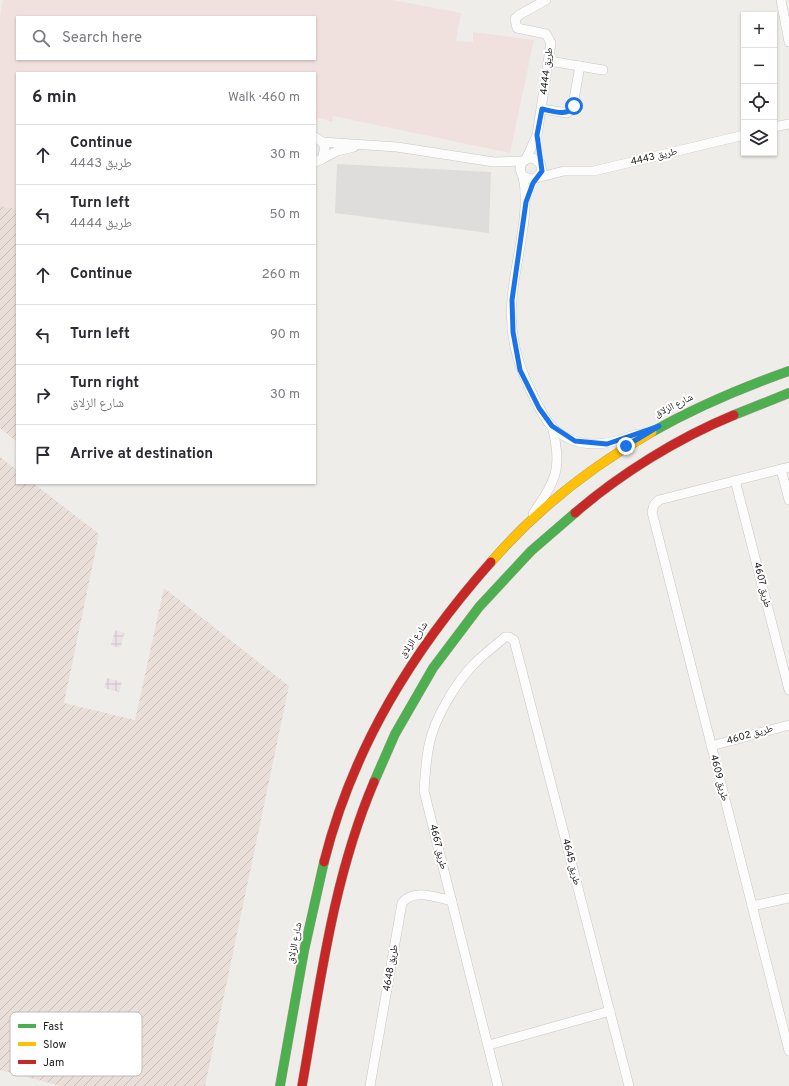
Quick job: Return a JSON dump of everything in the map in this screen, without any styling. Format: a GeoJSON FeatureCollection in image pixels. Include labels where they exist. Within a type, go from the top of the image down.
{"type":"FeatureCollection","features":[{"type":"Feature","properties":{"kind":"main road","name":"شارع الزلاق"},"geometry":{"type":"LineString","coordinates":[[280,1086],[305,946],[325,857],[336,821],[380,715],[413,660],[467,586],[528,522],[585,476],[626,446],[659,426],[729,392],[789,371]]}},
{"type":"Feature","properties":{"kind":"main road"},"geometry":{"type":"LineString","coordinates":[[302,1086],[339,890],[352,843],[378,771],[403,719],[430,672],[461,629],[518,563],[554,529],[594,497],[636,466],[699,432],[789,393]]}},
{"type":"Feature","properties":{"kind":"street","name":"طريق 4444"},"geometry":{"type":"LineString","coordinates":[[525,160],[537,135],[549,61],[550,43],[546,34],[517,28],[515,25],[515,19],[519,15],[546,0]]}},
{"type":"Feature","properties":{"kind":"street"},"geometry":{"type":"LineString","coordinates":[[781,0],[789,42]]}},
{"type":"Feature","properties":{"kind":"street"},"geometry":{"type":"LineString","coordinates":[[549,61],[604,70]]}},
{"type":"Feature","properties":{"kind":"street"},"geometry":{"type":"LineString","coordinates":[[542,109],[567,113],[572,110],[580,66]]}},
{"type":"Feature","properties":{"kind":"street"},"geometry":{"type":"LineString","coordinates":[[777,126],[789,124]]}},
{"type":"Feature","properties":{"kind":"street","name":"طريق 4444"},"geometry":{"type":"LineString","coordinates":[[537,135],[540,162]]}},
{"type":"Feature","properties":{"kind":"street","name":"طريق 4443"},"geometry":{"type":"LineString","coordinates":[[536,178],[564,171],[594,170],[741,136]]}},
{"type":"Feature","properties":{"kind":"street"},"geometry":{"type":"LineString","coordinates":[[318,139],[416,150],[494,162],[533,158],[540,162],[542,171],[536,178],[526,202],[512,300],[513,332],[520,370],[539,408],[552,426],[575,441],[598,445],[618,442],[659,426]]}},
{"type":"Feature","properties":{"kind":"street"},"geometry":{"type":"LineString","coordinates":[[318,139],[325,152],[318,160]]}},
{"type":"Feature","properties":{"kind":"street"},"geometry":{"type":"LineString","coordinates":[[318,160],[337,151],[365,145]]}},
{"type":"Feature","properties":{"kind":"street"},"geometry":{"type":"LineString","coordinates":[[525,160],[520,166],[526,202]]}},
{"type":"Feature","properties":{"kind":"street"},"geometry":{"type":"LineString","coordinates":[[494,162],[522,174],[527,178],[536,178]]}},
{"type":"Feature","properties":{"kind":"street","name":"طريق 4443"},"geometry":{"type":"LineString","coordinates":[[540,162],[564,171]]}},
{"type":"Feature","properties":{"kind":"street"},"geometry":{"type":"LineString","coordinates":[[528,522],[553,483],[558,466],[558,453],[552,426]]}},
{"type":"Feature","properties":{"kind":"street"},"geometry":{"type":"LineString","coordinates":[[735,480],[785,468],[789,500]]}},
{"type":"Feature","properties":{"kind":"street","name":"طريق 4609"},"geometry":{"type":"LineString","coordinates":[[735,480],[659,500],[654,505],[652,512],[789,1051]]}},
{"type":"Feature","properties":{"kind":"street","name":"طريق 4607"},"geometry":{"type":"LineString","coordinates":[[735,480],[789,687]]}},
{"type":"Feature","properties":{"kind":"street","name":"طريق 4667"},"geometry":{"type":"LineString","coordinates":[[498,1086],[489,1045],[424,791],[425,767],[429,743],[437,720],[454,690],[474,664],[505,637],[512,638]]}},
{"type":"Feature","properties":{"kind":"street","name":"طريق 4645"},"geometry":{"type":"LineString","coordinates":[[512,638],[514,640],[629,1086]]}},
{"type":"Feature","properties":{"kind":"street","name":"طريق 4602"},"geometry":{"type":"LineString","coordinates":[[711,746],[789,725]]}},
{"type":"Feature","properties":{"kind":"street","name":"طريق 4648"},"geometry":{"type":"LineString","coordinates":[[370,1086],[402,903],[407,897],[415,894],[452,901]]}},
{"type":"Feature","properties":{"kind":"street"},"geometry":{"type":"LineString","coordinates":[[752,906],[789,898]]}},
{"type":"Feature","properties":{"kind":"street"},"geometry":{"type":"LineString","coordinates":[[489,1045],[610,1011]]}},
{"type":"Feature","properties":{"kind":"shaded area"},"geometry":{"type":"Polygon","coordinates":[[[3,0],[393,0],[461,13],[456,41],[473,42],[473,32],[534,40],[510,153],[333,116],[332,122],[319,118],[316,120],[316,72],[16,72],[16,209],[0,206],[0,16],[3,0]]]}},
{"type":"Feature","properties":{"kind":"shaded area"},"geometry":{"type":"Polygon","coordinates":[[[337,164],[491,172],[489,233],[335,213],[337,164]]]}},
{"type":"Feature","properties":{"kind":"shaded area"},"geometry":{"type":"Polygon","coordinates":[[[0,206],[16,209],[16,441],[0,428],[0,206]]]}},
{"type":"Feature","properties":{"kind":"shaded area"},"geometry":{"type":"Polygon","coordinates":[[[0,457],[16,469],[16,484],[34,484],[99,534],[64,703],[135,720],[164,588],[289,686],[205,1086],[61,1086],[23,1076],[142,1076],[142,1012],[10,1012],[10,1073],[0,1070],[0,457]]]}},
{"type":"Feature","properties":{"kind":"shaded area"},"geometry":{"type":"Polygon","coordinates":[[[115,630],[124,633],[121,647],[111,645],[115,630]]]}},
{"type":"Feature","properties":{"kind":"shaded area"},"geometry":{"type":"Polygon","coordinates":[[[107,678],[122,682],[119,692],[104,688],[107,678]]]}},
{"type":"Feature","properties":{"kind":"traffic: fast"},"geometry":{"type":"LineString","coordinates":[[652,432],[719,398],[789,371]]}},
{"type":"Feature","properties":{"kind":"traffic: fast"},"geometry":{"type":"LineString","coordinates":[[734,415],[789,393]]}},
{"type":"Feature","properties":{"kind":"traffic: fast"},"geometry":{"type":"LineString","coordinates":[[374,782],[395,734],[433,668],[479,607],[531,551],[575,513]]}},
{"type":"Feature","properties":{"kind":"traffic: fast"},"geometry":{"type":"LineString","coordinates":[[280,1086],[304,951],[324,862]]}},
{"type":"Feature","properties":{"kind":"traffic: slow"},"geometry":{"type":"LineString","coordinates":[[491,562],[508,543],[566,490],[608,459],[652,432]]}},
{"type":"Feature","properties":{"kind":"traffic: jam"},"geometry":{"type":"LineString","coordinates":[[575,513],[611,484],[650,458],[713,424],[734,415]]}},
{"type":"Feature","properties":{"kind":"traffic: jam"},"geometry":{"type":"LineString","coordinates":[[324,862],[336,820],[351,779],[389,702],[436,630],[491,562]]}},
{"type":"Feature","properties":{"kind":"traffic: jam"},"geometry":{"type":"LineString","coordinates":[[302,1086],[329,932],[338,893],[360,818],[374,782]]}},
{"type":"Feature","properties":{"kind":"route"},"geometry":{"type":"LineString","coordinates":[[574,106],[572,110],[567,113],[542,109],[537,135],[537,148],[542,171],[533,183],[526,202],[512,300],[515,347],[520,370],[539,408],[552,426],[562,434],[575,441],[598,445],[618,442],[659,426],[626,446]]}}]}
